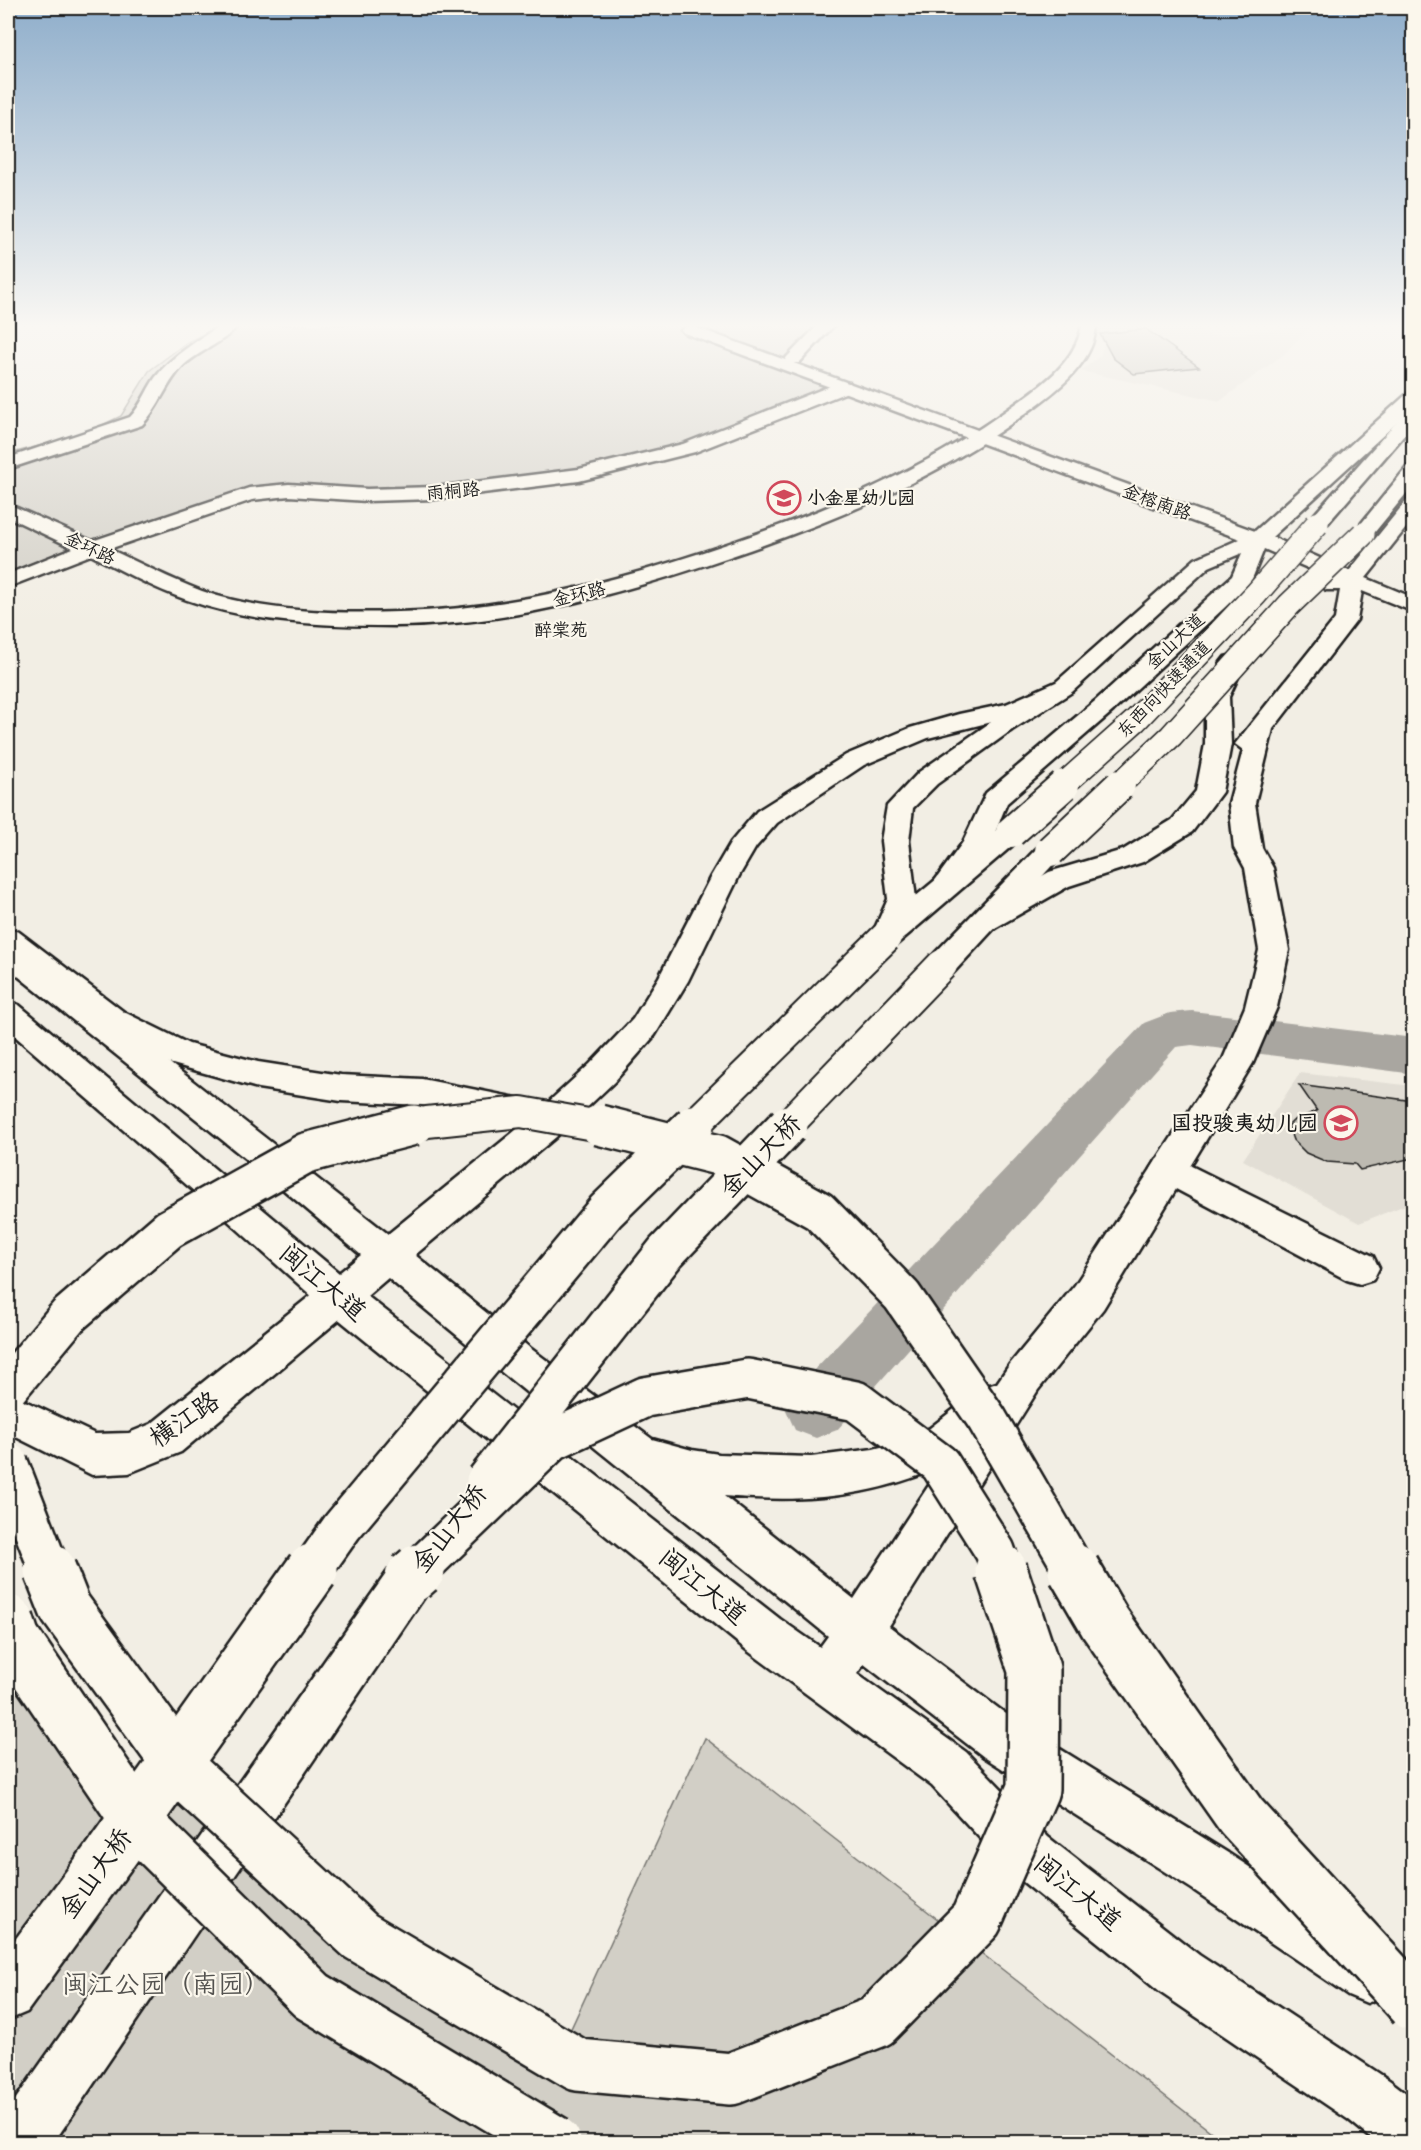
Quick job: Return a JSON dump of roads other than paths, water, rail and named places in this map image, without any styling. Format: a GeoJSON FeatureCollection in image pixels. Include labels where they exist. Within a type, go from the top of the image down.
{"type":"FeatureCollection","features":[{"type":"Feature","properties":{"kind":"main road"},"geometry":{"type":"LineString","coordinates":[[8,464],[126,425]]}},
{"type":"Feature","properties":{"kind":"main road","name":"雨桐路"},"geometry":{"type":"LineString","coordinates":[[8,581],[91,548],[249,494],[289,490],[367,495],[435,493],[530,482],[592,472],[702,444],[749,425]]}},
{"type":"Feature","properties":{"kind":"main road","name":"金榕南路"},"geometry":{"type":"LineString","coordinates":[[959,425],[985,434]]}},
{"type":"Feature","properties":{"kind":"main road","name":"金榕南路"},"geometry":{"type":"LineString","coordinates":[[963,425],[1262,535],[1357,575]]}},
{"type":"Feature","properties":{"kind":"main road","name":"金环路"},"geometry":{"type":"LineString","coordinates":[[8,510],[169,586],[209,600],[253,610],[321,617],[432,618],[544,603],[604,589],[768,537],[875,493],[962,448],[997,425]]}},
{"type":"Feature","properties":{"kind":"main road","name":"金山大道"},"geometry":{"type":"LineString","coordinates":[[942,890],[976,844],[995,799],[1104,706],[1242,579],[1262,535],[1386,425]]}},
{"type":"Feature","properties":{"kind":"main road","name":"东西向快速通道"},"geometry":{"type":"LineString","coordinates":[[886,937],[1011,832],[1135,721],[1256,594],[1401,425]]}},
{"type":"Feature","properties":{"kind":"main road","name":"东西向快速通道"},"geometry":{"type":"LineString","coordinates":[[942,965],[1050,850],[1171,736],[1289,605],[1363,534],[1413,471]]}},
{"type":"Feature","properties":{"kind":"main road"},"geometry":{"type":"LineString","coordinates":[[985,921],[1059,879],[1133,856],[1182,826],[1346,620],[1357,575],[1413,504]]}},
{"type":"Feature","properties":{"kind":"main road"},"geometry":{"type":"LineString","coordinates":[[886,937],[902,899],[895,841],[900,806],[928,778],[1003,725],[1064,687],[1202,562],[1262,535]]}},
{"type":"Feature","properties":{"kind":"main road"},"geometry":{"type":"LineString","coordinates":[[1357,575],[1413,606]]}},
{"type":"Feature","properties":{"kind":"main road"},"geometry":{"type":"LineString","coordinates":[[1209,792],[1218,744],[1217,697],[1237,653],[1288,598],[1357,575],[1413,592]]}},
{"type":"Feature","properties":{"kind":"main road","name":"横江路"},"geometry":{"type":"LineString","coordinates":[[8,1412],[92,1455],[129,1453],[166,1438],[544,1126],[602,1073],[644,1027],[673,981],[724,876],[745,842],[767,818],[855,760],[919,733],[959,721],[1013,710],[1064,687]]}},
{"type":"Feature","properties":{"kind":"main road"},"geometry":{"type":"LineString","coordinates":[[824,1680],[859,1632],[1024,1377],[1089,1297],[1237,1063],[1261,1007],[1274,950],[1259,868],[1248,848],[1242,803],[1261,729]]}},
{"type":"Feature","properties":{"kind":"main road","name":"金山大桥"},"geometry":{"type":"LineString","coordinates":[[8,1993],[112,1852],[342,1527],[606,1211],[886,937]]}},
{"type":"Feature","properties":{"kind":"main road"},"geometry":{"type":"LineString","coordinates":[[8,939],[113,1020],[180,1054],[258,1075],[341,1088],[422,1092],[598,1125],[718,1155],[819,1211],[909,1306],[987,1419],[1105,1623],[1241,1816],[1413,2006]]}},
{"type":"Feature","properties":{"kind":"main road"},"geometry":{"type":"LineString","coordinates":[[8,952],[275,1163],[516,1361],[638,1454],[859,1632],[1001,1740],[1210,1871],[1413,2006]]}},
{"type":"Feature","properties":{"kind":"main road","name":"金山大桥"},"geometry":{"type":"LineString","coordinates":[[20,2142],[411,1577],[666,1252],[942,965]]}},
{"type":"Feature","properties":{"kind":"main road","name":"闽江大道"},"geometry":{"type":"LineString","coordinates":[[8,1013],[238,1207],[339,1296],[824,1680],[949,1769],[1030,1855],[1180,1974],[1369,2100],[1413,2136]]}},
{"type":"Feature","properties":{"kind":"main road"},"geometry":{"type":"LineString","coordinates":[[8,1388],[68,1316],[169,1229],[306,1153],[427,1122],[521,1112]]}},
{"type":"Feature","properties":{"kind":"main road"},"geometry":{"type":"LineString","coordinates":[[1169,1169],[1360,1268]]}},
{"type":"Feature","properties":{"kind":"main road"},"geometry":{"type":"LineString","coordinates":[[638,1454],[690,1470],[730,1475],[797,1478],[888,1467],[924,1454],[952,1439],[1024,1377]]}},
{"type":"Feature","properties":{"kind":"main road"},"geometry":{"type":"LineString","coordinates":[[8,1463],[65,1608],[188,1777],[360,1936],[578,2065],[731,2079],[876,2022],[976,1920],[1033,1789],[1034,1669],[995,1551],[940,1464],[856,1401],[748,1379],[645,1397],[553,1440],[411,1577]]}},
{"type":"Feature","properties":{"kind":"main road"},"geometry":{"type":"LineString","coordinates":[[8,1621],[14,1639],[143,1829],[312,1996],[555,2142]]}},
{"type":"Feature","properties":{"kind":"waterway"},"geometry":{"type":"LineString","coordinates":[[816,1410],[1160,1035],[1170,1030],[1192,1028],[1414,1056]]}},
{"type":"Feature","properties":{"kind":"place","name":"小金星幼儿园"},"geometry":{"type":"Point","coordinates":[784,498]}},
{"type":"Feature","properties":{"kind":"place","name":"国投骏夷幼儿园"},"geometry":{"type":"Point","coordinates":[1341,1123]}},
{"type":"Feature","properties":{"kind":"district","name":"醉棠苑"},"geometry":{"type":"Point","coordinates":[561,630]}},
{"type":"Feature","properties":{"kind":"park label","name":"闽江公园（南园）"},"geometry":{"type":"Point","coordinates":[166,1984]}}]}
